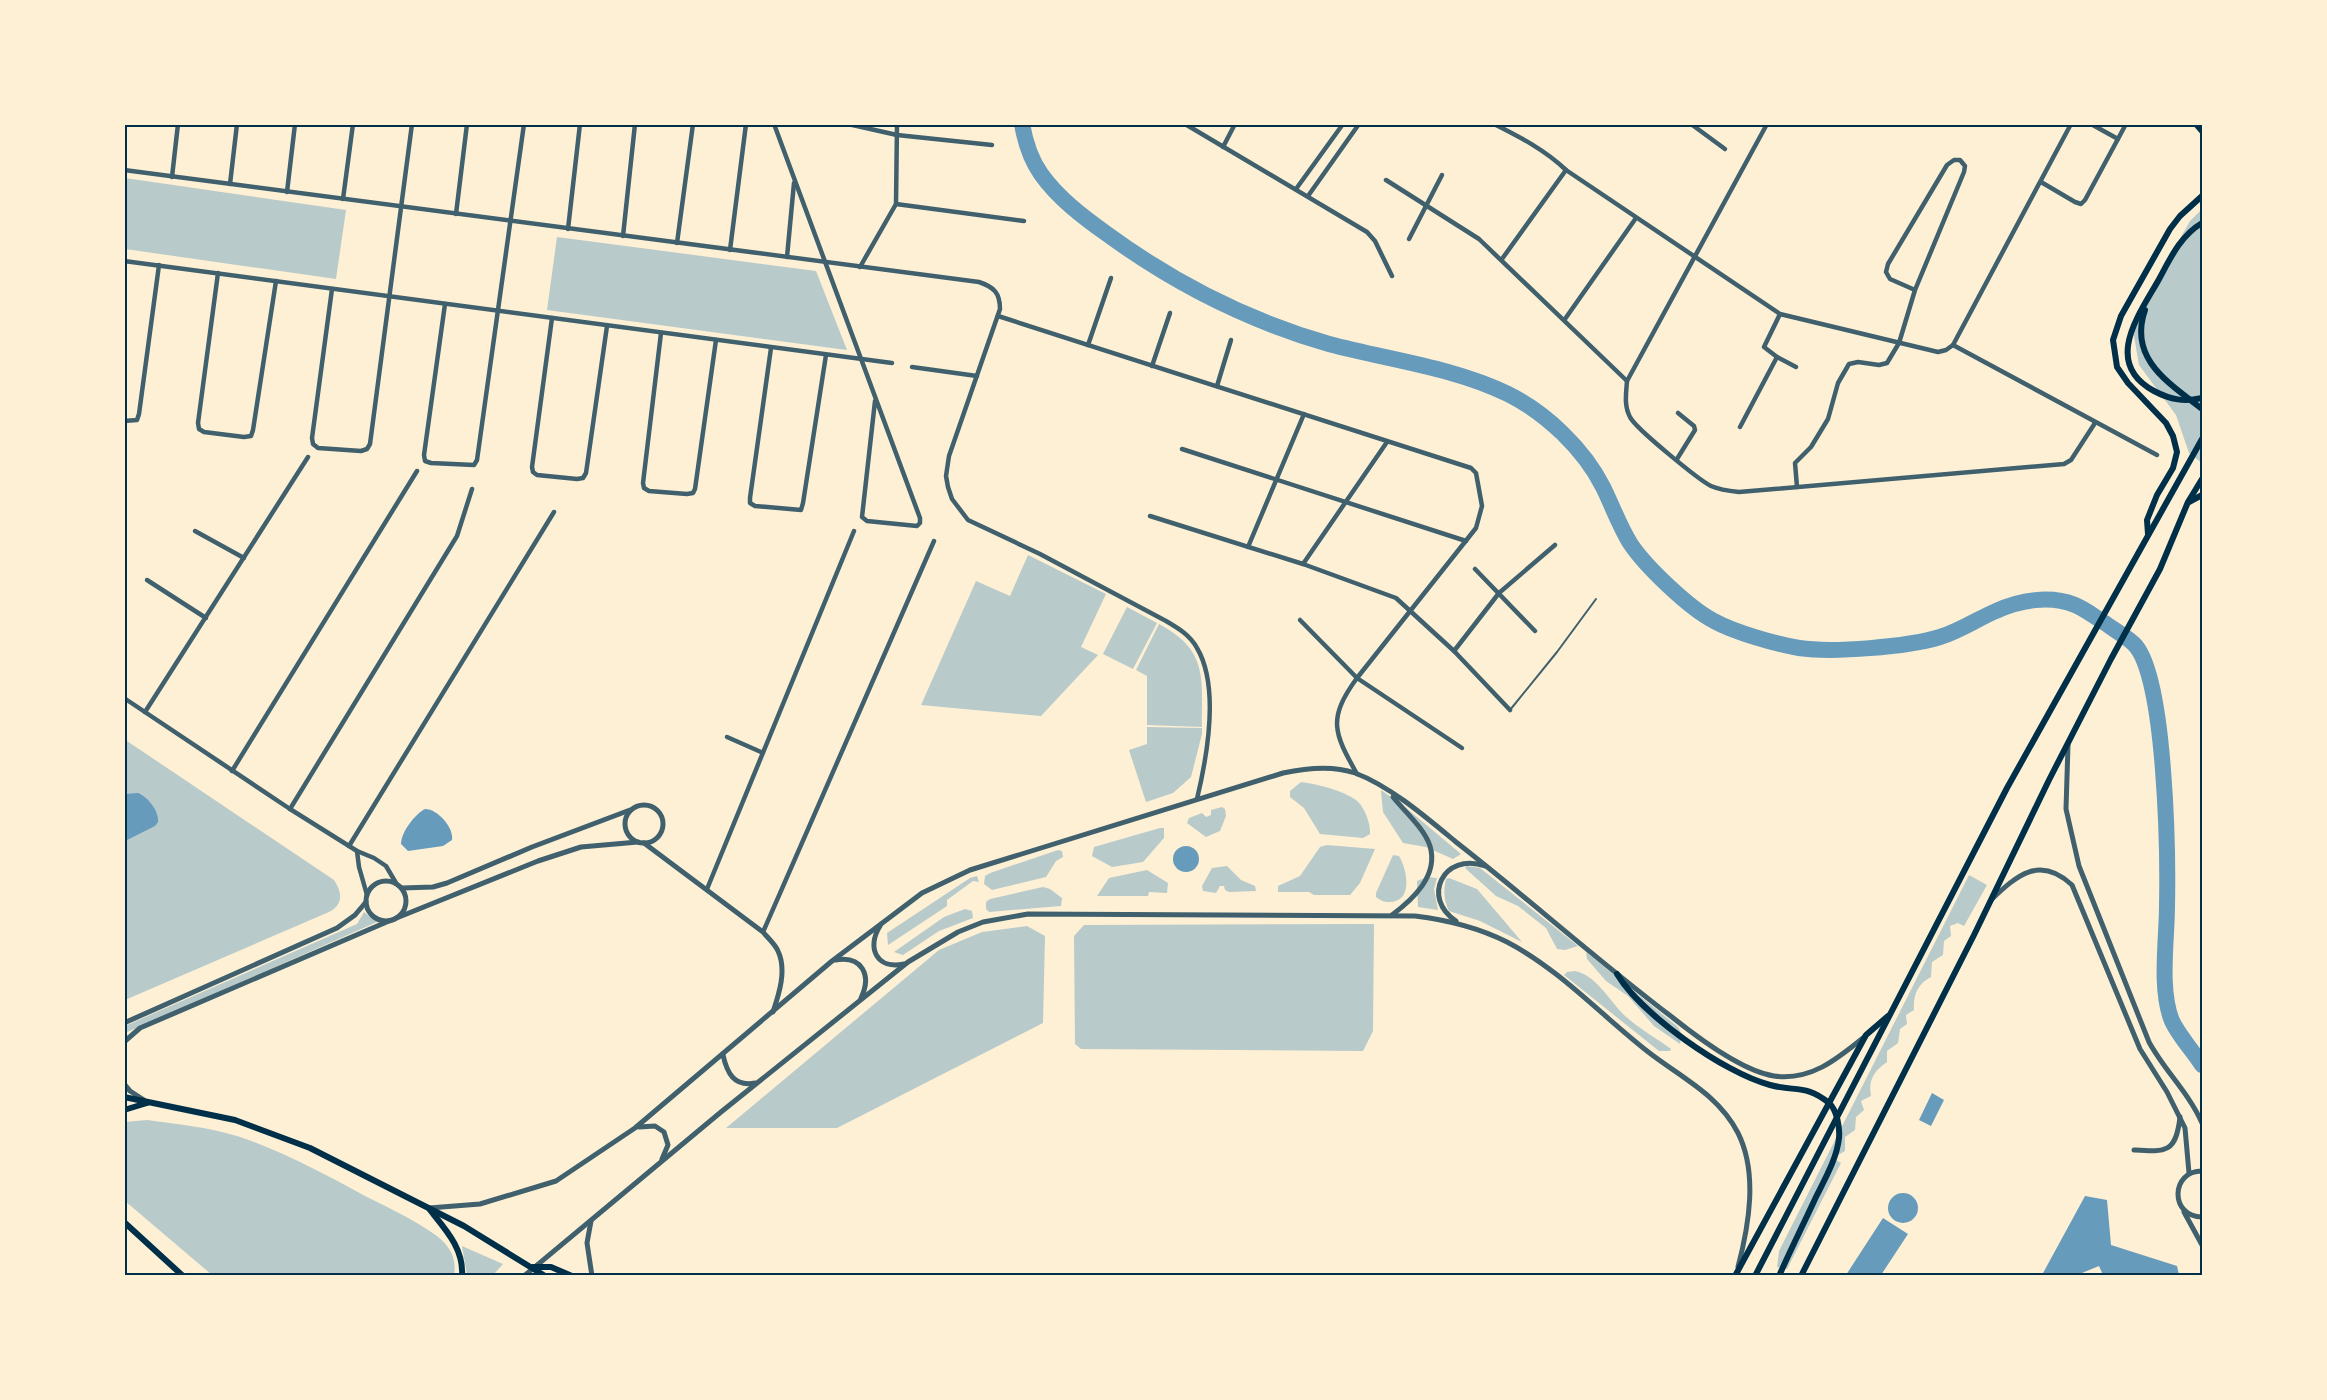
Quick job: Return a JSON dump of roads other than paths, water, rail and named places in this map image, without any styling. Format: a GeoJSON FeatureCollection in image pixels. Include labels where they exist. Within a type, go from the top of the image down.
{"type":"FeatureCollection","features":[{"type":"Feature","properties":{"kind":"main road"},"geometry":{"type":"LineString","coordinates":[[2196,124],[2202,131]]}},
{"type":"Feature","properties":{"kind":"main road"},"geometry":{"type":"LineString","coordinates":[[2148,534],[2147,520],[2157,495],[2173,468],[2176,452],[2173,436],[2166,423],[2128,383],[2117,367],[2113,336],[2121,316],[2170,229],[2180,216],[2202,196]]}},
{"type":"Feature","properties":{"kind":"main road"},"geometry":{"type":"LineString","coordinates":[[2202,217],[2187,233],[2171,262],[2144,312],[2140,331],[2144,351],[2155,369],[2202,409]]}},
{"type":"Feature","properties":{"kind":"main road"},"geometry":{"type":"LineString","coordinates":[[2202,224],[2181,241],[2132,326],[2128,362],[2134,375],[2149,389],[2167,398],[2185,401],[2202,398]]}},
{"type":"Feature","properties":{"kind":"main road"},"geometry":{"type":"LineString","coordinates":[[1755,1275],[2007,788],[2202,439]]}},
{"type":"Feature","properties":{"kind":"main road"},"geometry":{"type":"LineString","coordinates":[[1801,1275],[1990,902],[2110,658],[2160,569],[2188,502],[2202,479]]}},
{"type":"Feature","properties":{"kind":"main road"},"geometry":{"type":"LineString","coordinates":[[2188,502],[2202,495]]}},
{"type":"Feature","properties":{"kind":"main road"},"geometry":{"type":"LineString","coordinates":[[1617,974],[1629,993],[1669,1028],[1706,1054],[1752,1079],[1770,1085],[1803,1088],[1813,1092],[1833,1108],[1839,1127],[1839,1139],[1830,1169],[1779,1275]]}},
{"type":"Feature","properties":{"kind":"main road"},"geometry":{"type":"LineString","coordinates":[[1736,1275],[1866,1035],[1892,1011]]}},
{"type":"Feature","properties":{"kind":"main road"},"geometry":{"type":"LineString","coordinates":[[124,1097],[235,1120],[310,1148],[429,1208],[545,1275]]}},
{"type":"Feature","properties":{"kind":"main road"},"geometry":{"type":"LineString","coordinates":[[124,1110],[151,1102]]}},
{"type":"Feature","properties":{"kind":"main road"},"geometry":{"type":"LineString","coordinates":[[429,1208],[456,1245],[462,1275]]}},
{"type":"Feature","properties":{"kind":"main road"},"geometry":{"type":"LineString","coordinates":[[124,1222],[183,1275]]}},
{"type":"Feature","properties":{"kind":"main road"},"geometry":{"type":"LineString","coordinates":[[533,1267],[551,1267],[572,1275]]}},
{"type":"Feature","properties":{"kind":"street"},"geometry":{"type":"LineString","coordinates":[[172,177],[178,124]]}},
{"type":"Feature","properties":{"kind":"street"},"geometry":{"type":"LineString","coordinates":[[230,184],[237,124]]}},
{"type":"Feature","properties":{"kind":"street"},"geometry":{"type":"LineString","coordinates":[[286,192],[295,124]]}},
{"type":"Feature","properties":{"kind":"street"},"geometry":{"type":"LineString","coordinates":[[343,199],[353,124]]}},
{"type":"Feature","properties":{"kind":"street"},"geometry":{"type":"LineString","coordinates":[[333,289],[313,444],[318,448],[361,451],[367,449],[370,444],[412,124]]}},
{"type":"Feature","properties":{"kind":"street"},"geometry":{"type":"LineString","coordinates":[[456,214],[467,124]]}},
{"type":"Feature","properties":{"kind":"street"},"geometry":{"type":"LineString","coordinates":[[445,304],[425,461],[474,465],[477,460],[499,311],[524,124]]}},
{"type":"Feature","properties":{"kind":"street"},"geometry":{"type":"LineString","coordinates":[[568,229],[580,124]]}},
{"type":"Feature","properties":{"kind":"street"},"geometry":{"type":"LineString","coordinates":[[623,236],[635,124]]}},
{"type":"Feature","properties":{"kind":"street"},"geometry":{"type":"LineString","coordinates":[[677,243],[693,124]]}},
{"type":"Feature","properties":{"kind":"street"},"geometry":{"type":"LineString","coordinates":[[730,250],[746,124]]}},
{"type":"Feature","properties":{"kind":"street"},"geometry":{"type":"LineString","coordinates":[[774,124],[920,518],[920,523],[912,527],[867,521],[862,517],[875,401]]}},
{"type":"Feature","properties":{"kind":"street"},"geometry":{"type":"LineString","coordinates":[[848,124],[897,135],[992,145]]}},
{"type":"Feature","properties":{"kind":"street"},"geometry":{"type":"LineString","coordinates":[[860,267],[896,204],[897,124]]}},
{"type":"Feature","properties":{"kind":"street"},"geometry":{"type":"LineString","coordinates":[[1185,124],[1367,232],[1375,241],[1392,276]]}},
{"type":"Feature","properties":{"kind":"street"},"geometry":{"type":"LineString","coordinates":[[1223,147],[1235,124]]}},
{"type":"Feature","properties":{"kind":"street"},"geometry":{"type":"LineString","coordinates":[[1296,189],[1343,124]]}},
{"type":"Feature","properties":{"kind":"street"},"geometry":{"type":"LineString","coordinates":[[1308,196],[1359,124]]}},
{"type":"Feature","properties":{"kind":"street"},"geometry":{"type":"LineString","coordinates":[[1494,124],[1555,159],[1566,170],[1780,314],[1938,352],[1953,345],[2071,124]]}},
{"type":"Feature","properties":{"kind":"street"},"geometry":{"type":"LineString","coordinates":[[1691,124],[1725,149]]}},
{"type":"Feature","properties":{"kind":"street"},"geometry":{"type":"LineString","coordinates":[[1701,131],[1705,124]]}},
{"type":"Feature","properties":{"kind":"street"},"geometry":{"type":"LineString","coordinates":[[1767,124],[1627,381],[1626,409],[1638,428],[1678,457],[1710,486],[1725,491],[1739,492],[2064,464],[2072,460],[2095,423]]}},
{"type":"Feature","properties":{"kind":"street"},"geometry":{"type":"LineString","coordinates":[[2091,124],[2118,139]]}},
{"type":"Feature","properties":{"kind":"street"},"geometry":{"type":"LineString","coordinates":[[2041,182],[2080,204],[2085,200],[2126,124]]}},
{"type":"Feature","properties":{"kind":"street"},"geometry":{"type":"LineString","coordinates":[[1797,487],[1795,463],[1811,447],[1828,419],[1843,371],[1849,364],[1858,362],[1887,363],[1899,344],[1915,290],[1964,172],[1965,166],[1960,160],[1954,160],[1947,165],[1888,264],[1886,272],[1890,279],[1915,290]]}},
{"type":"Feature","properties":{"kind":"street"},"geometry":{"type":"LineString","coordinates":[[124,170],[990,285],[997,292],[1000,300],[998,316],[949,456],[946,476],[952,499],[968,520],[1051,559],[1166,621],[1191,638],[1202,659],[1209,687],[1207,749],[1197,799]]}},
{"type":"Feature","properties":{"kind":"street"},"geometry":{"type":"LineString","coordinates":[[1502,260],[1566,170]]}},
{"type":"Feature","properties":{"kind":"street"},"geometry":{"type":"LineString","coordinates":[[1409,239],[1442,175]]}},
{"type":"Feature","properties":{"kind":"street"},"geometry":{"type":"LineString","coordinates":[[787,257],[795,180]]}},
{"type":"Feature","properties":{"kind":"street"},"geometry":{"type":"LineString","coordinates":[[1386,180],[1479,239],[1565,319],[1627,381]]}},
{"type":"Feature","properties":{"kind":"street"},"geometry":{"type":"LineString","coordinates":[[896,204],[1024,221]]}},
{"type":"Feature","properties":{"kind":"street"},"geometry":{"type":"LineString","coordinates":[[1565,319],[1636,218]]}},
{"type":"Feature","properties":{"kind":"street"},"geometry":{"type":"LineString","coordinates":[[124,261],[892,363]]}},
{"type":"Feature","properties":{"kind":"street"},"geometry":{"type":"LineString","coordinates":[[124,421],[137,420],[139,414],[159,266]]}},
{"type":"Feature","properties":{"kind":"street"},"geometry":{"type":"LineString","coordinates":[[218,273],[199,429],[204,432],[244,437],[250,435],[253,430],[276,281]]}},
{"type":"Feature","properties":{"kind":"street"},"geometry":{"type":"LineString","coordinates":[[1088,345],[1111,278]]}},
{"type":"Feature","properties":{"kind":"street"},"geometry":{"type":"LineString","coordinates":[[1152,366],[1170,313]]}},
{"type":"Feature","properties":{"kind":"street"},"geometry":{"type":"LineString","coordinates":[[1780,314],[1764,347],[1796,367]]}},
{"type":"Feature","properties":{"kind":"street"},"geometry":{"type":"LineString","coordinates":[[998,316],[1471,468],[1476,472],[1482,506],[1480,518],[1466,541],[1357,678],[1341,702],[1336,723],[1340,741],[1357,774]]}},
{"type":"Feature","properties":{"kind":"street"},"geometry":{"type":"LineString","coordinates":[[552,318],[533,472],[557,477],[583,478],[586,473],[607,326]]}},
{"type":"Feature","properties":{"kind":"street"},"geometry":{"type":"LineString","coordinates":[[661,333],[644,488],[649,491],[693,494],[716,340]]}},
{"type":"Feature","properties":{"kind":"street"},"geometry":{"type":"LineString","coordinates":[[1217,386],[1231,340]]}},
{"type":"Feature","properties":{"kind":"street"},"geometry":{"type":"LineString","coordinates":[[1953,345],[2157,455]]}},
{"type":"Feature","properties":{"kind":"street"},"geometry":{"type":"LineString","coordinates":[[771,348],[750,503],[755,506],[794,511],[801,510],[803,504],[826,355]]}},
{"type":"Feature","properties":{"kind":"street"},"geometry":{"type":"LineString","coordinates":[[1740,427],[1777,357]]}},
{"type":"Feature","properties":{"kind":"street"},"geometry":{"type":"LineString","coordinates":[[912,367],[978,376]]}},
{"type":"Feature","properties":{"kind":"street"},"geometry":{"type":"LineString","coordinates":[[1677,413],[1694,426],[1695,430],[1678,457]]}},
{"type":"Feature","properties":{"kind":"street"},"geometry":{"type":"LineString","coordinates":[[1248,547],[1304,414]]}},
{"type":"Feature","properties":{"kind":"street"},"geometry":{"type":"LineString","coordinates":[[1303,564],[1387,442]]}},
{"type":"Feature","properties":{"kind":"street"},"geometry":{"type":"LineString","coordinates":[[1182,449],[1466,541]]}},
{"type":"Feature","properties":{"kind":"street"},"geometry":{"type":"LineString","coordinates":[[145,712],[308,457]]}},
{"type":"Feature","properties":{"kind":"street"},"geometry":{"type":"LineString","coordinates":[[232,771],[417,471]]}},
{"type":"Feature","properties":{"kind":"street"},"geometry":{"type":"LineString","coordinates":[[290,809],[457,536],[472,489]]}},
{"type":"Feature","properties":{"kind":"street"},"geometry":{"type":"LineString","coordinates":[[349,846],[554,512]]}},
{"type":"Feature","properties":{"kind":"street"},"geometry":{"type":"LineString","coordinates":[[1150,516],[1303,564],[1396,598],[1454,651],[1510,710]]}},
{"type":"Feature","properties":{"kind":"street"},"geometry":{"type":"LineString","coordinates":[[195,531],[244,558]]}},
{"type":"Feature","properties":{"kind":"street"},"geometry":{"type":"LineString","coordinates":[[707,889],[761,752],[854,531]]}},
{"type":"Feature","properties":{"kind":"street"},"geometry":{"type":"LineString","coordinates":[[763,932],[934,541]]}},
{"type":"Feature","properties":{"kind":"street"},"geometry":{"type":"LineString","coordinates":[[1454,651],[1499,593],[1555,545]]}},
{"type":"Feature","properties":{"kind":"street"},"geometry":{"type":"LineString","coordinates":[[1475,569],[1535,631]]}},
{"type":"Feature","properties":{"kind":"street"},"geometry":{"type":"LineString","coordinates":[[147,580],[206,618]]}},
{"type":"Feature","properties":{"kind":"street"},"geometry":{"type":"LineString","coordinates":[[1300,620],[1357,678],[1462,748]]}},
{"type":"Feature","properties":{"kind":"street"},"geometry":{"type":"LineString","coordinates":[[124,698],[290,809],[357,851],[386,866],[406,896],[406,905],[399,917]]}},
{"type":"Feature","properties":{"kind":"street"},"geometry":{"type":"LineString","coordinates":[[727,736],[761,752]]}},
{"type":"Feature","properties":{"kind":"street"},"geometry":{"type":"LineString","coordinates":[[2068,741],[2066,809],[2079,866],[2149,1042],[2158,1059],[2182,1089],[2202,1123]]}},
{"type":"Feature","properties":{"kind":"street"},"geometry":{"type":"LineString","coordinates":[[429,1208],[480,1204],[556,1181],[634,1128],[832,961],[922,892],[970,870],[1301,769],[1330,768],[1357,774],[1389,791],[1492,869],[1617,974],[1707,1044],[1763,1073],[1776,1076],[1805,1074],[1832,1063],[1866,1035]]}},
{"type":"Feature","properties":{"kind":"street"},"geometry":{"type":"LineString","coordinates":[[1389,791],[1425,836],[1430,846],[1431,859],[1422,887],[1392,915]]}},
{"type":"Feature","properties":{"kind":"street"},"geometry":{"type":"LineString","coordinates":[[124,1023],[337,928],[355,915],[374,885],[379,882],[433,887],[635,807],[647,805],[658,811],[661,816],[662,828],[656,838],[641,842],[581,847],[538,861],[389,921],[140,1028],[124,1042]]}},
{"type":"Feature","properties":{"kind":"street"},"geometry":{"type":"LineString","coordinates":[[630,810],[625,819],[625,828],[630,837],[641,842],[707,889],[763,932],[778,951],[782,968],[780,990],[773,1013]]}},
{"type":"Feature","properties":{"kind":"street"},"geometry":{"type":"LineString","coordinates":[[532,847],[538,861]]}},
{"type":"Feature","properties":{"kind":"street"},"geometry":{"type":"LineString","coordinates":[[357,851],[367,898],[374,916],[389,921]]}},
{"type":"Feature","properties":{"kind":"street"},"geometry":{"type":"LineString","coordinates":[[1458,922],[1447,913],[1441,902],[1439,892],[1443,877],[1456,865],[1464,863],[1474,863],[1492,869]]}},
{"type":"Feature","properties":{"kind":"street"},"geometry":{"type":"LineString","coordinates":[[1990,902],[2023,873],[2037,870],[2051,871],[2062,876],[2072,885],[2140,1049],[2180,1115],[2187,1139],[2189,1173]]}},
{"type":"Feature","properties":{"kind":"street"},"geometry":{"type":"LineString","coordinates":[[524,1275],[908,962],[958,932],[983,922],[1028,914],[1392,915],[1458,922],[1489,933],[1525,953],[1559,978],[1648,1052],[1711,1097],[1722,1109],[1741,1140],[1746,1159],[1751,1203],[1746,1237],[1736,1275]]}},
{"type":"Feature","properties":{"kind":"street"},"geometry":{"type":"LineString","coordinates":[[883,922],[874,941],[876,954],[890,965],[908,962]]}},
{"type":"Feature","properties":{"kind":"street"},"geometry":{"type":"LineString","coordinates":[[832,961],[848,959],[862,968],[867,981],[860,999]]}},
{"type":"Feature","properties":{"kind":"street"},"geometry":{"type":"LineString","coordinates":[[723,1055],[726,1069],[734,1079],[746,1084],[759,1082]]}},
{"type":"Feature","properties":{"kind":"street"},"geometry":{"type":"LineString","coordinates":[[124,1084],[140,1098],[151,1102]]}},
{"type":"Feature","properties":{"kind":"street"},"geometry":{"type":"LineString","coordinates":[[2134,1150],[2157,1151],[2168,1148],[2176,1139],[2180,1115]]}},
{"type":"Feature","properties":{"kind":"street"},"geometry":{"type":"LineString","coordinates":[[634,1128],[655,1126],[664,1132],[668,1145],[659,1163]]}},
{"type":"Feature","properties":{"kind":"street"},"geometry":{"type":"LineString","coordinates":[[2202,1171],[2189,1173],[2177,1189],[2177,1197],[2202,1245]]}},
{"type":"Feature","properties":{"kind":"street"},"geometry":{"type":"LineString","coordinates":[[2183,1210],[2189,1215],[2202,1217]]}},
{"type":"Feature","properties":{"kind":"street"},"geometry":{"type":"LineString","coordinates":[[591,1220],[586,1243],[592,1275]]}},
{"type":"Feature","properties":{"kind":"lane"},"geometry":{"type":"LineString","coordinates":[[1510,710],[1557,652],[1596,598]]}},
{"type":"Feature","properties":{"kind":"water"},"geometry":{"type":"Polygon","coordinates":[[[138,793],[152,805],[157,813],[158,822],[155,826],[125,841],[125,794],[138,793]]]}},
{"type":"Feature","properties":{"kind":"water"},"geometry":{"type":"Polygon","coordinates":[[[425,809],[435,812],[444,820],[452,835],[452,840],[443,846],[408,851],[401,844],[403,834],[413,819],[425,809]]]}},
{"type":"Feature","properties":{"kind":"water"},"geometry":{"type":"Polygon","coordinates":[[[1186,846],[1196,849],[1199,859],[1196,869],[1186,872],[1176,869],[1173,859],[1176,849],[1186,846]]]}},
{"type":"Feature","properties":{"kind":"water"},"geometry":{"type":"Polygon","coordinates":[[[1932,1093],[1944,1100],[1931,1126],[1919,1120],[1932,1093]]]}},
{"type":"Feature","properties":{"kind":"water"},"geometry":{"type":"Polygon","coordinates":[[[1903,1193],[1914,1197],[1918,1208],[1914,1219],[1903,1223],[1892,1219],[1888,1208],[1892,1197],[1903,1193]]]}},
{"type":"Feature","properties":{"kind":"water"},"geometry":{"type":"Polygon","coordinates":[[[2085,1196],[2107,1200],[2111,1245],[2177,1266],[2179,1275],[2103,1275],[2099,1266],[2077,1275],[2042,1275],[2085,1196]]]}},
{"type":"Feature","properties":{"kind":"water"},"geometry":{"type":"Polygon","coordinates":[[[1883,1218],[1908,1234],[1881,1275],[1846,1275],[1883,1218]]]}},
{"type":"Feature","properties":{"kind":"waterway"},"geometry":{"type":"LineString","coordinates":[[1022,124],[1037,169],[1063,199],[1089,221],[1159,269],[1213,299],[1299,335],[1465,377],[1508,394],[1536,411],[1563,433],[1585,459],[1603,487],[1630,543],[1646,563],[1692,607],[1722,625],[1778,644],[1799,648],[1831,650],[1870,648],[1926,641],[1955,632],[2005,607],[2035,600],[2055,600],[2079,607],[2131,641],[2145,662],[2153,691],[2159,728],[2167,849],[2165,980],[2168,1009],[2175,1027],[2202,1065]]}}]}
